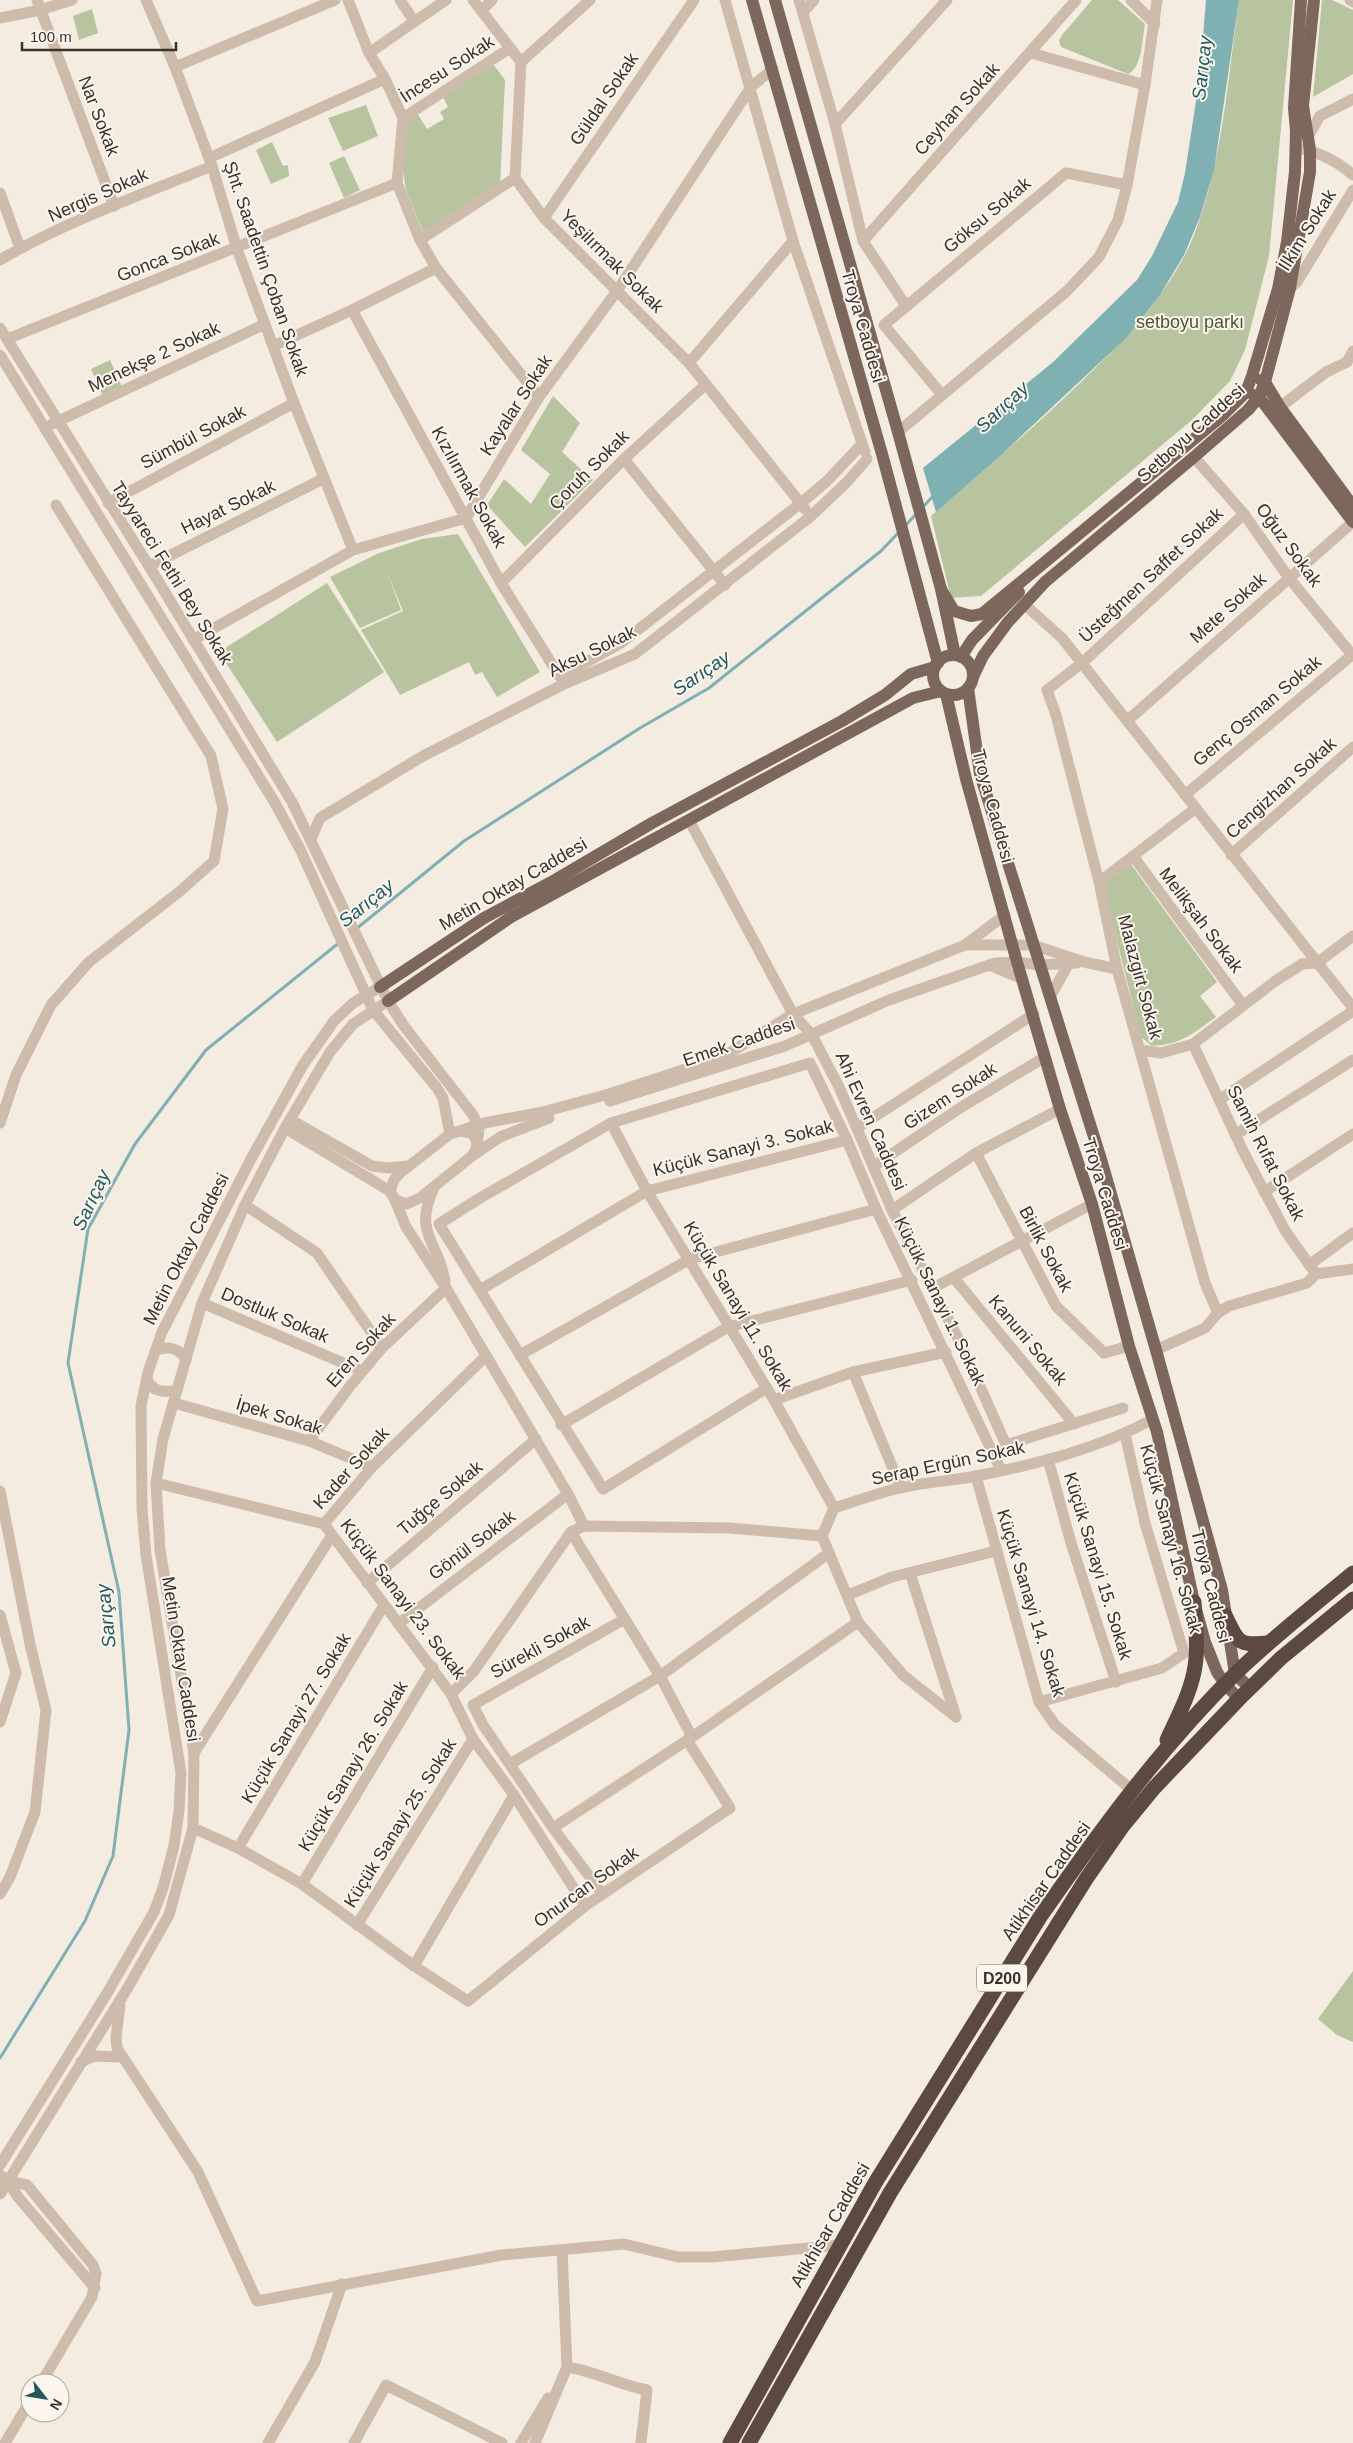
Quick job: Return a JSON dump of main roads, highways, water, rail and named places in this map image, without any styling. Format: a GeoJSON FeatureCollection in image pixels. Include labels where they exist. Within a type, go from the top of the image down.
{"type":"FeatureCollection","features":[{"type":"Feature","properties":{"kind":"highway","name":"Atikhisar Caddesi"},"geometry":{"type":"LineString","coordinates":[[730,2443],[875,2183],[1040,1917],[1069,1875],[1161,1753],[1230,1679],[1268,1643],[1353,1573]]}},
{"type":"Feature","properties":{"kind":"highway","name":"Atikhisar Caddesi"},"geometry":{"type":"LineString","coordinates":[[749,2443],[890,2193],[1086,1879],[1122,1827],[1154,1788],[1244,1693],[1281,1658],[1353,1598]]}},
{"type":"Feature","properties":{"kind":"highway"},"geometry":{"type":"LineString","coordinates":[[1161,1753],[1185,1701],[1194,1671],[1196,1645],[1194,1602]]}},
{"type":"Feature","properties":{"kind":"highway"},"geometry":{"type":"LineString","coordinates":[[1225,1615],[1236,1638],[1246,1645],[1268,1643]]}},
{"type":"Feature","properties":{"kind":"highway"},"geometry":{"type":"LineString","coordinates":[[770,2370],[785,2378]]}},
{"type":"Feature","properties":{"kind":"main road","name":"Troya Caddesi"},"geometry":{"type":"LineString","coordinates":[[752,0],[882,454],[924,608],[936,665]]}},
{"type":"Feature","properties":{"kind":"main road","name":"Troya Caddesi"},"geometry":{"type":"LineString","coordinates":[[775,0],[899,438],[958,656]]}},
{"type":"Feature","properties":{"kind":"main road","name":"Setboyu Caddesi"},"geometry":{"type":"LineString","coordinates":[[1036,571],[1223,416],[1246,392],[1278,289],[1285,251],[1295,172],[1294,101],[1301,0]]}},
{"type":"Feature","properties":{"kind":"main road","name":"Setboyu Caddesi"},"geometry":{"type":"LineString","coordinates":[[970,683],[987,650],[1024,604],[1062,567],[1194,456],[1259,397],[1265,382],[1290,288],[1310,172],[1309,144],[1303,106],[1314,0]]}},
{"type":"Feature","properties":{"kind":"main road"},"geometry":{"type":"LineString","coordinates":[[1252,376],[1265,382],[1280,407],[1353,506]]}},
{"type":"Feature","properties":{"kind":"main road"},"geometry":{"type":"LineString","coordinates":[[1246,392],[1259,397],[1353,522]]}},
{"type":"Feature","properties":{"kind":"main road"},"geometry":{"type":"LineString","coordinates":[[941,590],[954,611],[971,616],[982,614],[1036,571]]}},
{"type":"Feature","properties":{"kind":"main road"},"geometry":{"type":"LineString","coordinates":[[958,656],[970,665],[970,683],[958,694],[944,693],[933,678],[936,665],[943,658],[958,656],[1001,612],[1036,571]]}},
{"type":"Feature","properties":{"kind":"main road","name":"Metin Oktay Caddesi"},"geometry":{"type":"LineString","coordinates":[[378,983],[484,918],[842,721],[885,695],[911,674],[936,665]]}},
{"type":"Feature","properties":{"kind":"main road","name":"Troya Caddesi"},"geometry":{"type":"LineString","coordinates":[[970,683],[980,774],[1100,1156],[1222,1590],[1230,1679]]}},
{"type":"Feature","properties":{"kind":"main road","name":"Troya Caddesi"},"geometry":{"type":"LineString","coordinates":[[944,693],[966,779],[1014,943],[1017,962],[1034,1014],[1060,1109],[1092,1204],[1128,1346],[1153,1419],[1194,1602],[1205,1642],[1217,1672],[1230,1679],[1244,1693]]}},
{"type":"Feature","properties":{"kind":"main road","name":"Metin Oktay Caddesi"},"geometry":{"type":"LineString","coordinates":[[388,1001],[510,917],[914,698],[944,693]]}},
{"type":"Feature","properties":{"kind":"water"},"geometry":{"type":"Polygon","coordinates":[[[1206,0],[1239,0],[1214,170],[1200,217],[1184,255],[1160,295],[1127,337],[998,458],[936,512],[923,468],[1052,363],[1137,280],[1152,256],[1178,202],[1185,173],[1200,75],[1206,0]]]}},
{"type":"Feature","properties":{"kind":"waterway","name":"Sarıçay"},"geometry":{"type":"LineString","coordinates":[[922,508],[935,494]]}},
{"type":"Feature","properties":{"kind":"waterway","name":"Sarıçay"},"geometry":{"type":"LineString","coordinates":[[905,526],[916,514]]}},
{"type":"Feature","properties":{"kind":"waterway","name":"Sarıçay"},"geometry":{"type":"LineString","coordinates":[[356,929],[464,841],[640,728],[709,688],[881,551],[899,532]]}},
{"type":"Feature","properties":{"kind":"waterway","name":"Sarıçay"},"geometry":{"type":"LineString","coordinates":[[0,2058],[85,1921],[113,1856],[129,1730],[119,1592],[68,1363],[88,1229],[135,1144],[206,1050],[340,942]]}},
{"type":"Feature","properties":{"kind":"park label","name":"setboyu parkı"},"geometry":{"type":"Point","coordinates":[1190,322]}}]}
